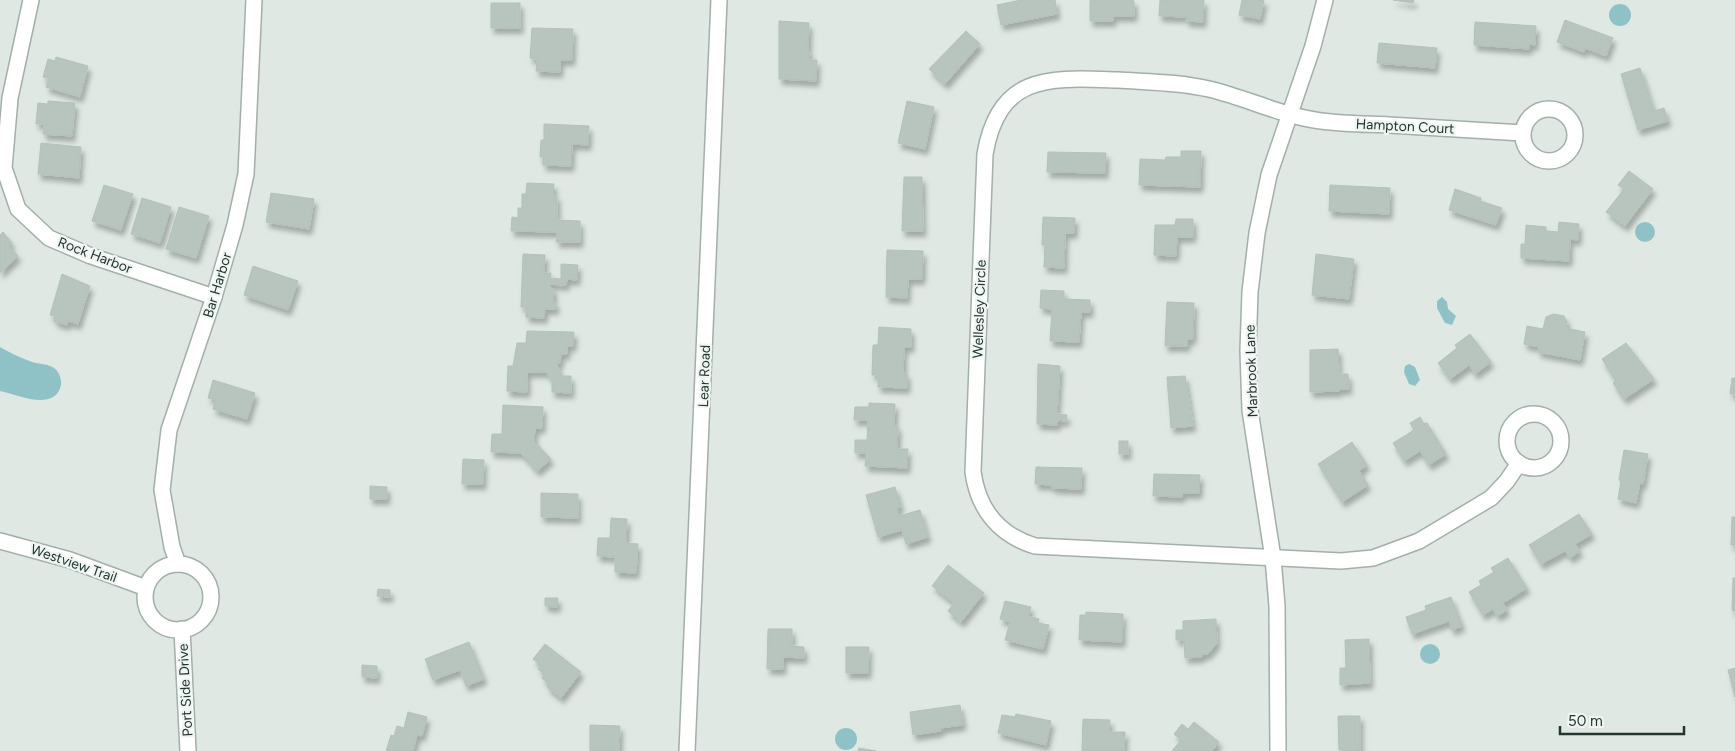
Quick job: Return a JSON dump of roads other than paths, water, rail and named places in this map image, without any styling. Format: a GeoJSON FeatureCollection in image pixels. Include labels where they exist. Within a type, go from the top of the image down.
{"type":"FeatureCollection","features":[{"type":"Feature","properties":{"kind":"street","name":"Rock Harbor"},"geometry":{"type":"LineString","coordinates":[[31,0],[10,98],[4,168],[18,209],[49,238],[91,256],[214,297]]}},
{"type":"Feature","properties":{"kind":"street","name":"Bar Harbor"},"geometry":{"type":"LineString","coordinates":[[178,564],[172,548],[162,490],[169,430],[214,297],[235,225],[246,174],[254,0]]}},
{"type":"Feature","properties":{"kind":"street","name":"Lear Road"},"geometry":{"type":"LineString","coordinates":[[688,751],[719,0]]}},
{"type":"Feature","properties":{"kind":"street","name":"Marbrook Lane"},"geometry":{"type":"LineString","coordinates":[[1278,751],[1277,606],[1273,558],[1250,410],[1248,351],[1250,292],[1257,233],[1269,175],[1313,46],[1325,0]]}},
{"type":"Feature","properties":{"kind":"street","name":"Wellesley Circle"},"geometry":{"type":"LineString","coordinates":[[1288,115],[1229,94],[1188,85],[1061,78],[1034,84],[1016,95],[1002,109],[989,134],[985,154],[973,472],[979,499],[989,516],[1004,531],[1022,542],[1035,546],[1273,558],[1357,560],[1373,558],[1419,542],[1491,498],[1507,481],[1519,464]]}},
{"type":"Feature","properties":{"kind":"street","name":"Hampton Court"},"geometry":{"type":"LineString","coordinates":[[1288,115],[1322,121],[1522,133]]}},
{"type":"Feature","properties":{"kind":"street","name":"Westview Trail"},"geometry":{"type":"LineString","coordinates":[[0,541],[70,560],[146,588]]}},
{"type":"Feature","properties":{"kind":"street"},"geometry":{"type":"LineString","coordinates":[[146,588],[158,570],[178,564]]}},
{"type":"Feature","properties":{"kind":"street","name":"Port Side Drive"},"geometry":{"type":"LineString","coordinates":[[146,588],[145,599],[153,618],[171,629],[193,626],[202,620],[208,611],[210,594],[206,579],[189,565],[178,564]]}},
{"type":"Feature","properties":{"kind":"street","name":"Port Side Drive"},"geometry":{"type":"LineString","coordinates":[[182,629],[188,751]]}},
{"type":"Feature","properties":{"kind":"water"},"geometry":{"type":"Polygon","coordinates":[[[1620,4],[1630,11],[1631,15],[1624,25],[1620,26],[1610,19],[1609,15],[1616,5],[1620,4]]]}},
{"type":"Feature","properties":{"kind":"water"},"geometry":{"type":"Polygon","coordinates":[[[1645,222],[1652,225],[1655,232],[1652,239],[1645,242],[1638,239],[1635,232],[1638,225],[1645,222]]]}},
{"type":"Feature","properties":{"kind":"water"},"geometry":{"type":"Polygon","coordinates":[[[1442,297],[1447,302],[1448,309],[1456,316],[1452,325],[1445,323],[1437,308],[1437,301],[1442,297]]]}},
{"type":"Feature","properties":{"kind":"water"},"geometry":{"type":"Polygon","coordinates":[[[0,347],[34,363],[56,369],[61,383],[57,393],[51,398],[35,400],[0,391],[0,347]]]}},
{"type":"Feature","properties":{"kind":"water"},"geometry":{"type":"Polygon","coordinates":[[[1409,364],[1415,367],[1420,380],[1415,386],[1409,384],[1404,372],[1405,366],[1409,364]]]}},
{"type":"Feature","properties":{"kind":"water"},"geometry":{"type":"Polygon","coordinates":[[[1430,644],[1437,647],[1440,654],[1437,661],[1430,664],[1423,661],[1420,654],[1423,647],[1430,644]]]}},
{"type":"Feature","properties":{"kind":"water"},"geometry":{"type":"Polygon","coordinates":[[[842,728],[850,728],[857,735],[857,743],[850,750],[842,750],[835,743],[835,735],[842,728]]]}}]}
